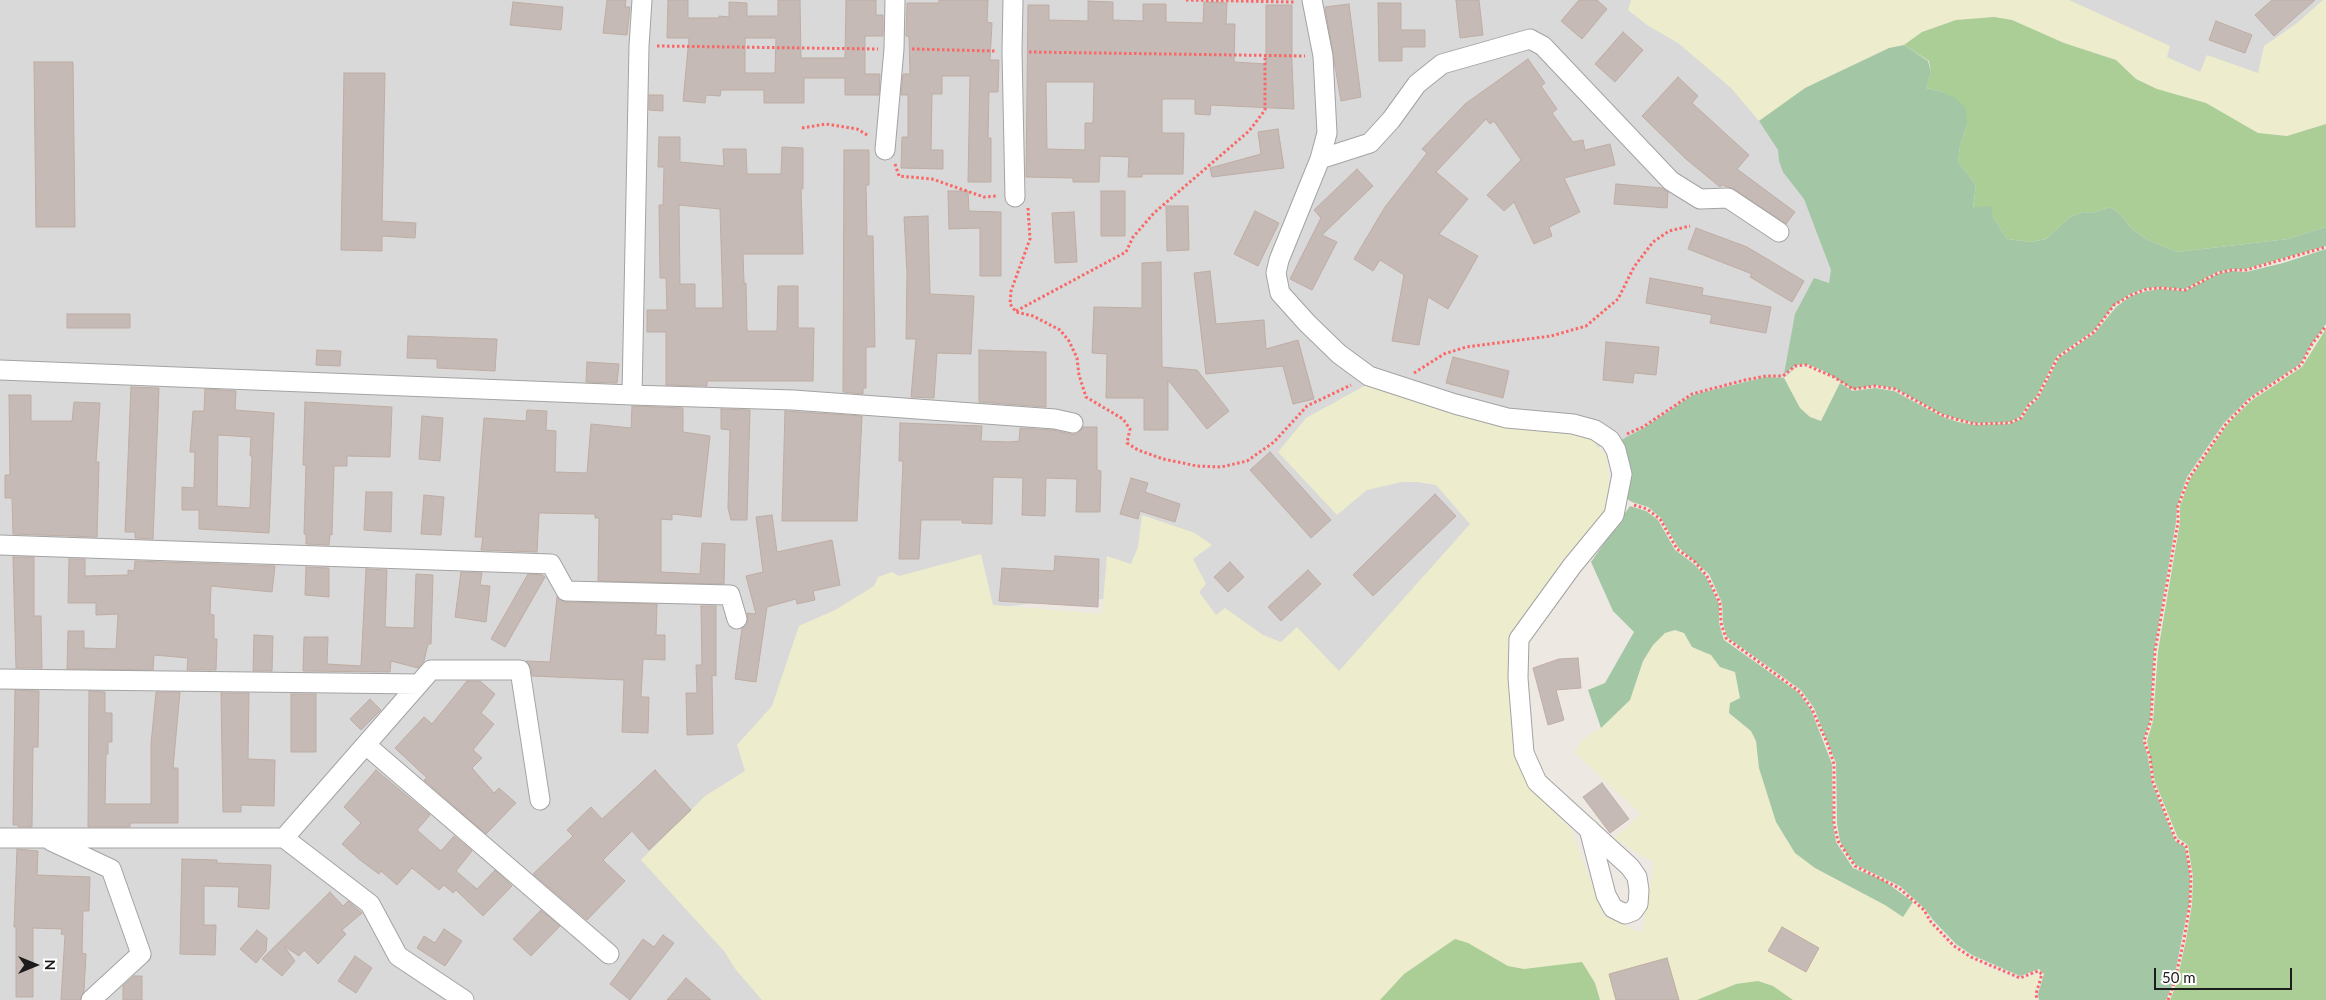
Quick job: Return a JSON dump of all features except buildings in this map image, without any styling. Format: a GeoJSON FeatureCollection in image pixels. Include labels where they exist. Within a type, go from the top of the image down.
{"type":"FeatureCollection","features":[{"type":"Feature","properties":{"kind":"street"},"geometry":{"type":"LineString","coordinates":[[632,395],[639,46],[642,0]]}},
{"type":"Feature","properties":{"kind":"street"},"geometry":{"type":"LineString","coordinates":[[885,150],[894,49],[895,0]]}},
{"type":"Feature","properties":{"kind":"street"},"geometry":{"type":"LineString","coordinates":[[1013,0],[1012,51],[1015,197]]}},
{"type":"Feature","properties":{"kind":"street"},"geometry":{"type":"LineString","coordinates":[[1313,1],[1323,56],[1327,132],[1320,159],[1279,260],[1276,273],[1280,293],[1339,354],[1369,376],[1455,404],[1508,418],[1574,424],[1595,430],[1610,440],[1616,450],[1622,474],[1614,515],[1572,566],[1519,639],[1518,678],[1524,753],[1537,782],[1589,829]]}},
{"type":"Feature","properties":{"kind":"street"},"geometry":{"type":"LineString","coordinates":[[1320,159],[1370,143],[1391,120],[1417,84],[1442,64],[1530,39],[1543,46],[1671,181],[1700,199],[1728,198],[1778,232]]}},
{"type":"Feature","properties":{"kind":"street"},"geometry":{"type":"LineString","coordinates":[[0,370],[792,400],[884,405],[1055,419],[1073,423]]}},
{"type":"Feature","properties":{"kind":"street"},"geometry":{"type":"LineString","coordinates":[[0,545],[551,564],[566,591],[730,595],[738,619]]}},
{"type":"Feature","properties":{"kind":"street"},"geometry":{"type":"LineString","coordinates":[[284,838],[431,670],[520,670],[540,800]]}},
{"type":"Feature","properties":{"kind":"street"},"geometry":{"type":"LineString","coordinates":[[0,678],[419,684]]}},
{"type":"Feature","properties":{"kind":"street"},"geometry":{"type":"LineString","coordinates":[[366,745],[609,954]]}},
{"type":"Feature","properties":{"kind":"street"},"geometry":{"type":"LineString","coordinates":[[0,838],[284,838],[370,904],[398,956],[464,1000]]}},
{"type":"Feature","properties":{"kind":"street"},"geometry":{"type":"LineString","coordinates":[[45,838],[111,869],[141,954],[91,1000]]}},
{"type":"Feature","properties":{"kind":"path"},"geometry":{"type":"LineString","coordinates":[[1186,0],[1313,1]]}},
{"type":"Feature","properties":{"kind":"path"},"geometry":{"type":"LineString","coordinates":[[639,46],[1323,56]]}},
{"type":"Feature","properties":{"kind":"path"},"geometry":{"type":"LineString","coordinates":[[1016,312],[1126,252],[1133,237],[1154,213],[1249,131],[1265,110],[1265,55]]}},
{"type":"Feature","properties":{"kind":"path"},"geometry":{"type":"LineString","coordinates":[[802,128],[826,124],[857,129],[876,141],[885,150],[894,162],[899,176],[932,179],[984,197],[1015,197],[1026,202],[1030,219],[1030,239],[1011,291],[1010,304],[1016,312],[1033,316],[1048,323],[1064,336],[1077,358],[1079,375],[1086,397],[1123,419],[1130,429],[1126,442],[1138,450],[1163,459],[1198,466],[1221,467],[1247,461],[1274,442],[1307,406],[1369,376]]}},
{"type":"Feature","properties":{"kind":"path"},"geometry":{"type":"LineString","coordinates":[[1398,386],[1423,365],[1458,349],[1486,343],[1570,333],[1586,326],[1618,299],[1634,267],[1653,242],[1669,231],[1690,226]]}},
{"type":"Feature","properties":{"kind":"path"},"geometry":{"type":"LineString","coordinates":[[1610,440],[1643,427],[1692,394],[1766,376],[1783,376],[1795,366],[1806,365],[1828,374],[1853,390],[1875,386],[1895,389],[1942,415],[1975,424],[2009,423],[2021,418],[2029,405],[2037,398],[2058,357],[2094,332],[2114,306],[2131,295],[2147,289],[2185,290],[2218,273],[2246,270],[2326,247]]}},
{"type":"Feature","properties":{"kind":"path"},"geometry":{"type":"LineString","coordinates":[[2168,1000],[2174,984],[2184,940],[2190,903],[2191,877],[2186,846],[2176,840],[2153,782],[2150,757],[2144,741],[2152,720],[2156,651],[2178,522],[2178,506],[2189,478],[2226,424],[2250,400],[2301,365],[2312,344],[2326,326]]}},
{"type":"Feature","properties":{"kind":"path"},"geometry":{"type":"LineString","coordinates":[[1617,498],[1647,509],[1660,519],[1677,549],[1695,562],[1716,590],[1720,603],[1721,623],[1726,638],[1794,687],[1812,709],[1834,764],[1834,824],[1838,841],[1855,866],[1899,888],[1924,910],[1931,922],[1954,946],[1971,957],[2020,978],[2038,971],[2042,974],[2036,994],[2037,1000]]}},
{"type":"Feature","properties":{"kind":"shaded area"},"geometry":{"type":"Polygon","coordinates":[[[0,0],[1664,0],[1782,130],[1833,235],[1832,287],[1812,295],[1794,382],[1593,449],[1343,696],[1113,599],[1061,600],[954,613],[782,1000],[0,1000],[0,0]]]}},
{"type":"Feature","properties":{"kind":"shaded area"},"geometry":{"type":"Polygon","coordinates":[[[2054,0],[2326,0],[2326,6],[2254,82],[2201,79],[2054,0]]]}},
{"type":"Feature","properties":{"kind":"green space"},"geometry":{"type":"Polygon","coordinates":[[[1631,0],[2069,0],[2170,46],[2167,57],[2200,72],[2207,55],[2258,73],[2264,46],[2297,23],[2323,0],[2326,0],[2326,124],[2287,136],[2258,133],[2206,103],[2157,89],[2136,79],[2116,60],[2064,43],[2012,20],[1994,17],[1957,20],[1922,32],[1904,45],[1889,48],[1805,88],[1759,121],[1731,88],[1678,43],[1647,25],[1628,10],[1631,0]]]}},
{"type":"Feature","properties":{"kind":"green space"},"geometry":{"type":"Polygon","coordinates":[[[1994,17],[2012,20],[2064,43],[2116,60],[2136,79],[2157,89],[2206,103],[2258,133],[2287,136],[2326,124],[2326,227],[2288,239],[2177,252],[2148,240],[2132,229],[2120,214],[2110,207],[2093,213],[2083,212],[2070,217],[2046,239],[2030,242],[2007,239],[1993,217],[1973,209],[1976,185],[1958,162],[1960,145],[1967,125],[1942,92],[1926,88],[1931,72],[1929,61],[1904,45],[1922,32],[1956,20],[1994,17]]]}},
{"type":"Feature","properties":{"kind":"green space"},"geometry":{"type":"Polygon","coordinates":[[[1904,45],[1928,61],[1931,72],[1926,88],[1955,98],[1965,107],[1967,125],[1960,145],[1958,162],[1976,185],[1973,208],[1991,206],[1993,217],[2007,239],[2030,242],[2046,239],[2070,217],[2083,212],[2093,213],[2110,207],[2120,214],[2132,229],[2148,240],[2177,252],[2288,239],[2326,227],[2326,246],[2245,269],[2217,272],[2185,289],[2146,288],[2130,294],[2114,305],[2093,331],[2057,356],[2036,397],[2028,404],[2020,417],[2009,422],[1975,423],[1942,414],[1895,388],[1875,385],[1853,389],[1824,371],[1807,364],[1795,365],[1784,374],[1795,314],[1814,278],[1829,283],[1831,270],[1804,199],[1783,172],[1778,150],[1759,121],[1805,88],[1889,48],[1904,45]]]}},
{"type":"Feature","properties":{"kind":"green space"},"geometry":{"type":"Polygon","coordinates":[[[2326,249],[2326,324],[2300,364],[2249,398],[2224,423],[2187,477],[2177,506],[2176,522],[2154,651],[2150,720],[2143,741],[2148,757],[2152,783],[2175,841],[2185,847],[2190,877],[2189,903],[2173,984],[2166,1000],[2039,1000],[2038,994],[2044,974],[2039,969],[2020,976],[1972,955],[1956,944],[1925,909],[1900,886],[1856,865],[1846,852],[1840,841],[1837,824],[1836,763],[1814,708],[1801,690],[1727,637],[1723,623],[1722,603],[1709,574],[1678,547],[1661,518],[1648,507],[1632,502],[1624,497],[1618,446],[1621,440],[1644,428],[1693,395],[1766,377],[1784,378],[1800,408],[1810,417],[1821,421],[1840,383],[1853,391],[1875,388],[1894,391],[1941,416],[1958,422],[1975,425],[2009,424],[2022,419],[2030,406],[2038,399],[2059,358],[2095,333],[2116,307],[2131,296],[2161,289],[2185,291],[2218,274],[2232,271],[2246,272],[2283,263],[2326,249]]]}},
{"type":"Feature","properties":{"kind":"green space"},"geometry":{"type":"Polygon","coordinates":[[[2326,329],[2326,1000],[2170,1000],[2176,985],[2186,940],[2192,904],[2193,877],[2188,845],[2178,838],[2155,782],[2147,741],[2153,721],[2158,651],[2180,522],[2180,506],[2190,479],[2227,425],[2251,401],[2302,367],[2326,329]]]}},
{"type":"Feature","properties":{"kind":"green space"},"geometry":{"type":"Polygon","coordinates":[[[1806,367],[1821,372],[1840,383],[1821,421],[1810,417],[1800,408],[1784,378],[1796,368],[1806,367]]]}},
{"type":"Feature","properties":{"kind":"green space"},"geometry":{"type":"Polygon","coordinates":[[[1368,384],[1583,434],[1593,441],[1606,456],[1610,486],[1607,504],[1600,518],[1514,627],[1511,640],[1511,700],[1519,766],[1534,792],[1571,829],[1603,916],[1642,933],[1654,863],[1614,838],[1641,814],[1575,753],[1582,740],[1601,728],[1630,700],[1643,661],[1653,645],[1665,633],[1675,630],[1684,633],[1692,647],[1711,655],[1720,667],[1735,672],[1740,698],[1729,713],[1751,731],[1756,741],[1759,768],[1776,822],[1786,840],[1815,868],[1885,905],[1902,917],[1913,902],[1923,911],[1930,923],[1953,948],[1986,967],[2020,980],[2040,975],[2034,994],[2035,1000],[1793,1000],[1773,986],[1736,984],[1697,1000],[1600,1000],[1595,983],[1560,966],[1524,969],[1508,966],[1468,943],[1455,940],[1404,974],[1380,1000],[762,1000],[736,970],[724,951],[641,860],[705,796],[745,771],[737,745],[772,706],[799,626],[835,610],[874,586],[878,577],[892,572],[899,576],[981,554],[993,605],[1102,614],[1107,556],[1131,564],[1138,547],[1142,515],[1195,533],[1212,545],[1193,559],[1206,584],[1199,592],[1216,615],[1225,608],[1263,635],[1281,642],[1297,627],[1339,671],[1470,524],[1436,485],[1417,482],[1402,482],[1367,490],[1337,515],[1278,452],[1306,418],[1368,384]]]}},
{"type":"Feature","properties":{"kind":"green space"},"geometry":{"type":"Polygon","coordinates":[[[1630,506],[1646,511],[1658,520],[1675,550],[1694,564],[1706,577],[1719,604],[1719,623],[1724,640],[1799,693],[1811,710],[1832,764],[1833,824],[1836,842],[1853,868],[1883,880],[1913,902],[1903,917],[1885,905],[1815,868],[1795,853],[1776,822],[1759,768],[1756,741],[1751,731],[1729,713],[1730,703],[1740,698],[1735,672],[1720,667],[1711,655],[1692,647],[1684,633],[1675,630],[1665,633],[1653,645],[1643,661],[1630,700],[1601,728],[1588,690],[1605,683],[1634,632],[1613,611],[1591,562],[1630,506]]]}},
{"type":"Feature","properties":{"kind":"green space"},"geometry":{"type":"Polygon","coordinates":[[[1455,939],[1468,943],[1508,966],[1524,969],[1582,962],[1595,983],[1600,1000],[1380,1000],[1404,974],[1455,939]]]}},
{"type":"Feature","properties":{"kind":"green space"},"geometry":{"type":"Polygon","coordinates":[[[1758,981],[1773,986],[1793,1000],[1697,1000],[1736,984],[1758,981]]]}}]}
